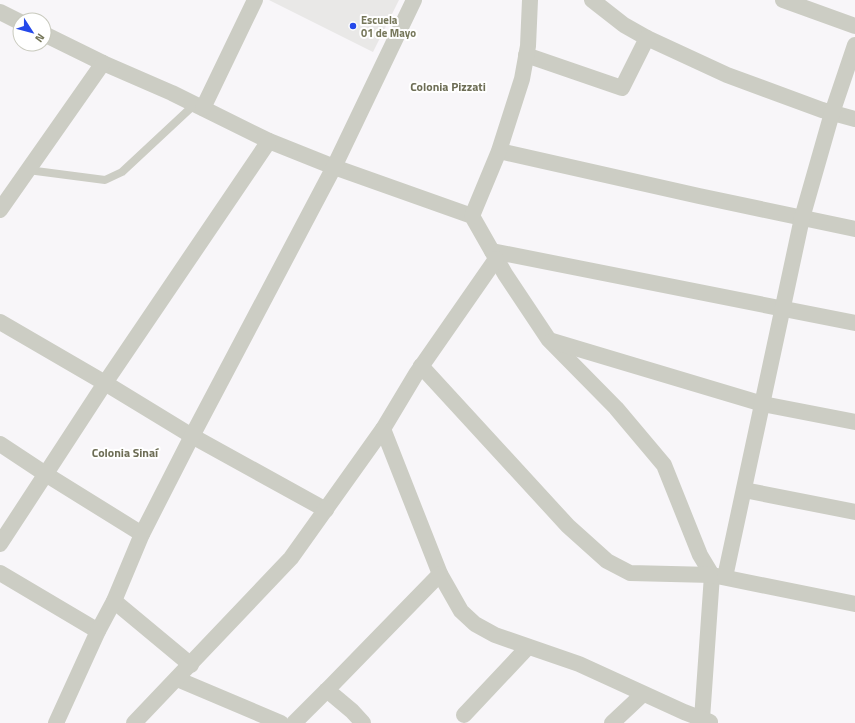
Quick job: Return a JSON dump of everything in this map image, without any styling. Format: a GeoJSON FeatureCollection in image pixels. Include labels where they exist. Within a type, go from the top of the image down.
{"type":"FeatureCollection","features":[{"type":"Feature","properties":{"kind":"street"},"geometry":{"type":"LineString","coordinates":[[199,106],[255,0]]}},
{"type":"Feature","properties":{"kind":"street"},"geometry":{"type":"LineString","coordinates":[[56,723],[98,630],[114,601],[142,534],[334,167],[414,0]]}},
{"type":"Feature","properties":{"kind":"street"},"geometry":{"type":"LineString","coordinates":[[472,216],[499,151],[522,79],[528,46],[530,0]]}},
{"type":"Feature","properties":{"kind":"street"},"geometry":{"type":"LineString","coordinates":[[592,0],[624,25],[647,38],[727,75],[832,113],[855,119]]}},
{"type":"Feature","properties":{"kind":"street"},"geometry":{"type":"LineString","coordinates":[[784,0],[855,26]]}},
{"type":"Feature","properties":{"kind":"street"},"geometry":{"type":"LineString","coordinates":[[0,12],[12,18]]}},
{"type":"Feature","properties":{"kind":"street"},"geometry":{"type":"LineString","coordinates":[[52,38],[103,63],[172,93],[269,141],[334,167],[472,216],[505,274],[549,340],[616,408],[664,465],[700,555],[719,576]]}},
{"type":"Feature","properties":{"kind":"street"},"geometry":{"type":"LineString","coordinates":[[526,55],[622,88],[647,38]]}},
{"type":"Feature","properties":{"kind":"street"},"geometry":{"type":"LineString","coordinates":[[383,429],[440,574],[461,611],[474,624],[495,635],[579,664],[706,722],[719,576],[744,490],[802,218],[832,113],[855,45]]}},
{"type":"Feature","properties":{"kind":"street"},"geometry":{"type":"LineString","coordinates":[[0,210],[103,63]]}},
{"type":"Feature","properties":{"kind":"street"},"geometry":{"type":"LineString","coordinates":[[0,544],[105,383],[269,141]]}},
{"type":"Feature","properties":{"kind":"street"},"geometry":{"type":"LineString","coordinates":[[499,151],[855,229]]}},
{"type":"Feature","properties":{"kind":"street"},"geometry":{"type":"LineString","coordinates":[[494,255],[783,308],[855,323]]}},
{"type":"Feature","properties":{"kind":"street"},"geometry":{"type":"LineString","coordinates":[[134,723],[191,665],[291,558],[383,429],[494,255]]}},
{"type":"Feature","properties":{"kind":"street"},"geometry":{"type":"LineString","coordinates":[[0,322],[192,436],[326,510]]}},
{"type":"Feature","properties":{"kind":"street"},"geometry":{"type":"LineString","coordinates":[[549,340],[763,404],[855,422]]}},
{"type":"Feature","properties":{"kind":"street"},"geometry":{"type":"LineString","coordinates":[[422,366],[568,526],[607,561],[630,573],[719,576],[855,604]]}},
{"type":"Feature","properties":{"kind":"street"},"geometry":{"type":"LineString","coordinates":[[0,444],[46,475],[142,534]]}},
{"type":"Feature","properties":{"kind":"street"},"geometry":{"type":"LineString","coordinates":[[744,490],[855,512]]}},
{"type":"Feature","properties":{"kind":"street"},"geometry":{"type":"LineString","coordinates":[[0,573],[98,630]]}},
{"type":"Feature","properties":{"kind":"street"},"geometry":{"type":"LineString","coordinates":[[294,723],[440,574]]}},
{"type":"Feature","properties":{"kind":"street"},"geometry":{"type":"LineString","coordinates":[[114,601],[191,665]]}},
{"type":"Feature","properties":{"kind":"street"},"geometry":{"type":"LineString","coordinates":[[464,715],[528,647]]}},
{"type":"Feature","properties":{"kind":"street"},"geometry":{"type":"LineString","coordinates":[[177,679],[281,723]]}},
{"type":"Feature","properties":{"kind":"street"},"geometry":{"type":"LineString","coordinates":[[327,690],[352,711],[363,723]]}},
{"type":"Feature","properties":{"kind":"street"},"geometry":{"type":"LineString","coordinates":[[612,723],[643,694]]}},
{"type":"Feature","properties":{"kind":"lane"},"geometry":{"type":"LineString","coordinates":[[28,170],[105,180],[122,172],[199,106]]}},
{"type":"Feature","properties":{"kind":"shaded area","name":"Escuela 01 de Mayo"},"geometry":{"type":"Polygon","coordinates":[[[269,0],[399,0],[373,52],[269,0]]]}},
{"type":"Feature","properties":{"kind":"place","name":"Escuela 01 de Mayo"},"geometry":{"type":"Point","coordinates":[353,26]}},
{"type":"Feature","properties":{"kind":"district","name":"Colonia Pizzati"},"geometry":{"type":"Point","coordinates":[448,87]}},
{"type":"Feature","properties":{"kind":"district","name":"Colonia Sinaí"},"geometry":{"type":"Point","coordinates":[125,453]}}]}
